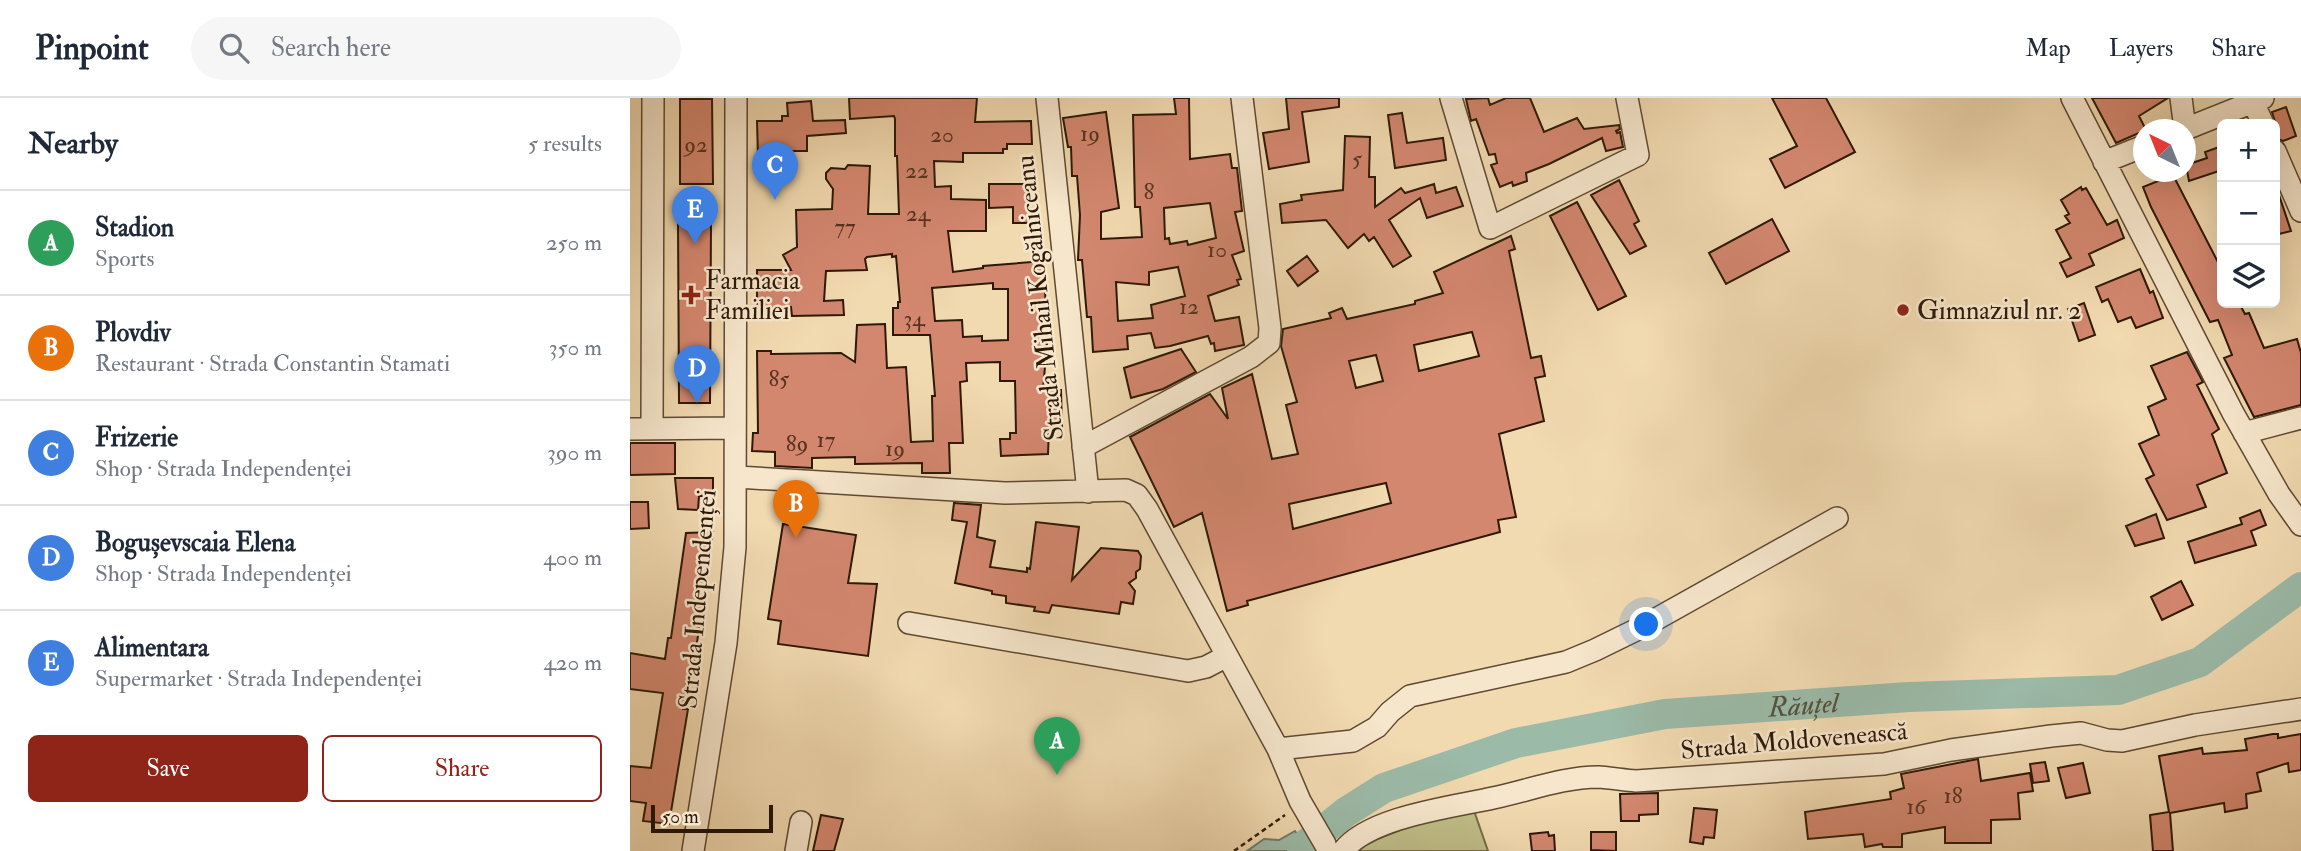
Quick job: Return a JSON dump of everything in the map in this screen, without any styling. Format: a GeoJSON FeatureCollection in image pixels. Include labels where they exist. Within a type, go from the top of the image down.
{"type":"FeatureCollection","features":[{"type":"Feature","properties":{"kind":"street"},"geometry":{"type":"LineString","coordinates":[[652,429],[653,98]]}},
{"type":"Feature","properties":{"kind":"street","name":"Strada Independenței"},"geometry":{"type":"LineString","coordinates":[[693,851],[726,643],[735,547],[736,98]]}},
{"type":"Feature","properties":{"kind":"street","name":"Strada Mihail Kogălniceanu"},"geometry":{"type":"LineString","coordinates":[[1047,98],[1088,492]]}},
{"type":"Feature","properties":{"kind":"street"},"geometry":{"type":"LineString","coordinates":[[1083,447],[1251,357],[1269,344],[1270,328],[1242,98]]}},
{"type":"Feature","properties":{"kind":"street"},"geometry":{"type":"LineString","coordinates":[[1451,98],[1490,228],[1638,155],[1628,98]]}},
{"type":"Feature","properties":{"kind":"street"},"geometry":{"type":"LineString","coordinates":[[2072,98],[2244,433],[2279,494],[2300,523]]}},
{"type":"Feature","properties":{"kind":"street"},"geometry":{"type":"LineString","coordinates":[[2181,98],[2183,119]]}},
{"type":"Feature","properties":{"kind":"street"},"geometry":{"type":"LineString","coordinates":[[2196,124],[2258,100],[2262,119]]}},
{"type":"Feature","properties":{"kind":"street"},"geometry":{"type":"LineString","coordinates":[[2104,162],[2133,150]]}},
{"type":"Feature","properties":{"kind":"street"},"geometry":{"type":"LineString","coordinates":[[2280,163],[2301,211]]}},
{"type":"Feature","properties":{"kind":"street"},"geometry":{"type":"LineString","coordinates":[[2244,433],[2301,418]]}},
{"type":"Feature","properties":{"kind":"street"},"geometry":{"type":"LineString","coordinates":[[630,429],[734,428]]}},
{"type":"Feature","properties":{"kind":"street"},"geometry":{"type":"LineString","coordinates":[[737,477],[1005,493],[1113,490],[1132,492],[1152,518],[1278,749],[1305,809],[1334,848]]}},
{"type":"Feature","properties":{"kind":"street"},"geometry":{"type":"LineString","coordinates":[[1278,749],[1353,741],[1377,727],[1410,696],[1444,691],[1576,658],[1642,627],[1837,518]]}},
{"type":"Feature","properties":{"kind":"street"},"geometry":{"type":"LineString","coordinates":[[909,624],[1188,671],[1206,667],[1227,656]]}},
{"type":"Feature","properties":{"kind":"street","name":"Strada Moldovenească"},"geometry":{"type":"LineString","coordinates":[[1334,848],[1401,819],[1566,781],[1598,778],[1636,782],[1884,764],[1987,745],[2081,733],[2122,741],[2195,725],[2301,709]]}},
{"type":"Feature","properties":{"kind":"street"},"geometry":{"type":"LineString","coordinates":[[796,851],[801,822]]}},
{"type":"Feature","properties":{"kind":"path"},"geometry":{"type":"LineString","coordinates":[[1234,851],[1305,809]]}},
{"type":"Feature","properties":{"kind":"shaded area"},"geometry":{"type":"Polygon","coordinates":[[[1471,802],[1488,851],[1347,851],[1471,802]]]}},
{"type":"Feature","properties":{"kind":"shaded area"},"geometry":{"type":"Polygon","coordinates":[[[1295,831],[1309,851],[1247,851],[1264,839],[1279,840],[1295,831]]]}},
{"type":"Feature","properties":{"kind":"building"},"geometry":{"type":"Polygon","coordinates":[[[849,98],[977,98],[975,122],[1031,121],[1032,144],[1007,144],[1003,153],[963,153],[963,162],[934,161],[935,187],[951,186],[951,199],[986,200],[986,231],[948,231],[953,272],[983,266],[1044,261],[1047,343],[1043,390],[1061,390],[1062,429],[1049,429],[1048,454],[1001,456],[1000,439],[1010,439],[1010,433],[1016,433],[1015,381],[1000,381],[1000,362],[966,363],[967,381],[960,382],[963,443],[949,443],[950,473],[922,473],[922,463],[855,464],[855,457],[812,458],[812,468],[775,466],[775,452],[752,451],[753,433],[758,433],[757,351],[771,351],[771,354],[841,353],[855,362],[857,325],[885,324],[887,368],[906,367],[911,442],[933,441],[932,396],[935,396],[930,335],[893,335],[893,308],[898,308],[900,302],[896,256],[892,257],[892,254],[867,257],[867,270],[826,271],[824,301],[843,300],[844,315],[792,316],[791,307],[757,308],[757,270],[791,270],[783,255],[797,247],[796,210],[832,209],[833,189],[826,179],[826,173],[831,168],[845,169],[848,165],[870,166],[868,214],[899,214],[894,116],[850,119],[849,98]],[[993,283],[932,288],[935,321],[962,320],[963,337],[982,336],[982,341],[1008,340],[1008,289],[993,289],[993,283]]]}},
{"type":"Feature","properties":{"kind":"building"},"geometry":{"type":"Polygon","coordinates":[[[1174,98],[1189,98],[1190,159],[1230,154],[1232,168],[1237,168],[1242,211],[1235,212],[1244,251],[1232,255],[1241,279],[1237,280],[1239,285],[1208,296],[1215,321],[1239,317],[1244,345],[1215,351],[1214,343],[1211,344],[1208,336],[1155,348],[1151,333],[1127,336],[1128,349],[1093,352],[1091,317],[1087,317],[1082,260],[1078,260],[1080,215],[1077,176],[1072,176],[1071,147],[1068,147],[1063,118],[1106,112],[1119,208],[1101,212],[1101,239],[1142,237],[1140,207],[1135,207],[1133,115],[1176,114],[1174,98]],[[1210,203],[1164,208],[1165,239],[1169,238],[1170,244],[1187,241],[1188,245],[1216,238],[1210,203]],[[1178,267],[1149,272],[1149,285],[1116,282],[1118,321],[1153,318],[1151,305],[1185,296],[1178,267]]]}},
{"type":"Feature","properties":{"kind":"building"},"geometry":{"type":"Polygon","coordinates":[[[1286,98],[1339,98],[1339,107],[1302,112],[1309,162],[1269,169],[1263,133],[1289,129],[1286,98]]]}},
{"type":"Feature","properties":{"kind":"building"},"geometry":{"type":"Polygon","coordinates":[[[1488,98],[1490,105],[1506,98],[1530,98],[1544,132],[1577,118],[1584,129],[1619,125],[1620,129],[1616,131],[1620,132],[1623,147],[1606,151],[1602,138],[1526,173],[1527,181],[1513,186],[1512,182],[1500,187],[1491,165],[1497,163],[1495,154],[1489,155],[1476,119],[1471,121],[1466,99],[1488,98]]]}},
{"type":"Feature","properties":{"kind":"building"},"geometry":{"type":"Polygon","coordinates":[[[1772,98],[1826,98],[1855,152],[1785,188],[1770,159],[1797,146],[1772,98]]]}},
{"type":"Feature","properties":{"kind":"building"},"geometry":{"type":"Polygon","coordinates":[[[2092,98],[2168,98],[2139,116],[2140,119],[2133,119],[2133,136],[2116,143],[2092,98]]]}},
{"type":"Feature","properties":{"kind":"building"},"geometry":{"type":"Polygon","coordinates":[[[680,99],[712,99],[713,184],[680,184],[680,99]]]}},
{"type":"Feature","properties":{"kind":"building"},"geometry":{"type":"Polygon","coordinates":[[[811,101],[813,121],[845,120],[846,133],[807,136],[807,151],[779,151],[780,157],[758,158],[757,121],[782,121],[782,116],[788,116],[787,103],[811,101]]]}},
{"type":"Feature","properties":{"kind":"building"},"geometry":{"type":"Polygon","coordinates":[[[2286,107],[2296,136],[2280,140],[2280,119],[2274,119],[2272,112],[2286,107]]]}},
{"type":"Feature","properties":{"kind":"building"},"geometry":{"type":"Polygon","coordinates":[[[1402,113],[1407,143],[1443,138],[1446,160],[1395,168],[1388,115],[1402,113]]]}},
{"type":"Feature","properties":{"kind":"building"},"geometry":{"type":"Polygon","coordinates":[[[1345,136],[1370,137],[1369,177],[1375,177],[1375,207],[1401,188],[1405,193],[1434,184],[1436,193],[1456,187],[1463,206],[1427,218],[1420,198],[1389,220],[1411,256],[1393,267],[1374,237],[1369,241],[1364,234],[1348,248],[1326,220],[1282,223],[1280,204],[1302,200],[1301,195],[1343,190],[1345,136]]]}},
{"type":"Feature","properties":{"kind":"building"},"geometry":{"type":"Polygon","coordinates":[[[2217,148],[2217,172],[2196,179],[2196,162],[2207,158],[2205,152],[2217,148]]]}},
{"type":"Feature","properties":{"kind":"building"},"geometry":{"type":"Polygon","coordinates":[[[1619,180],[1639,221],[1634,224],[1646,246],[1630,254],[1591,195],[1619,180]]]}},
{"type":"Feature","properties":{"kind":"building"},"geometry":{"type":"Polygon","coordinates":[[[2156,182],[2177,182],[2217,260],[2217,308],[2242,308],[2245,314],[2249,313],[2264,348],[2297,339],[2301,353],[2301,405],[2254,417],[2224,358],[2232,355],[2218,320],[2210,322],[2143,187],[2156,182]]]}},
{"type":"Feature","properties":{"kind":"building"},"geometry":{"type":"Polygon","coordinates":[[[989,184],[1029,184],[1030,223],[1013,223],[1013,207],[989,208],[989,184]]]}},
{"type":"Feature","properties":{"kind":"building"},"geometry":{"type":"Polygon","coordinates":[[[2081,187],[2082,190],[2086,188],[2107,225],[2117,220],[2124,238],[2089,254],[2094,265],[2067,277],[2060,263],[2071,258],[2056,230],[2070,223],[2065,216],[2069,214],[2061,200],[2081,187]]]}},
{"type":"Feature","properties":{"kind":"building"},"geometry":{"type":"Polygon","coordinates":[[[2280,198],[2291,231],[2280,234],[2280,198]]]}},
{"type":"Feature","properties":{"kind":"building"},"geometry":{"type":"Polygon","coordinates":[[[1577,202],[1626,296],[1598,310],[1550,216],[1577,202]]]}},
{"type":"Feature","properties":{"kind":"building"},"geometry":{"type":"Polygon","coordinates":[[[1772,219],[1789,251],[1726,284],[1709,253],[1772,219]]]}},
{"type":"Feature","properties":{"kind":"building"},"geometry":{"type":"Polygon","coordinates":[[[678,222],[711,222],[710,403],[679,403],[678,222]]]}},
{"type":"Feature","properties":{"kind":"building"},"geometry":{"type":"Polygon","coordinates":[[[1511,236],[1515,249],[1509,251],[1531,358],[1541,356],[1545,376],[1535,378],[1544,421],[1499,434],[1516,517],[1498,520],[1500,532],[1247,601],[1248,605],[1227,611],[1202,513],[1174,527],[1130,437],[1210,394],[1228,419],[1222,388],[1252,374],[1272,459],[1298,454],[1286,405],[1297,402],[1281,346],[1283,329],[1331,318],[1329,313],[1342,308],[1347,319],[1415,304],[1415,301],[1443,293],[1434,272],[1511,236]],[[1472,332],[1414,345],[1419,371],[1479,356],[1472,332]],[[1376,355],[1349,361],[1356,388],[1383,381],[1376,355]],[[1386,483],[1289,504],[1293,529],[1391,503],[1386,483]]]}},
{"type":"Feature","properties":{"kind":"building"},"geometry":{"type":"Polygon","coordinates":[[[1307,256],[1318,271],[1298,286],[1287,271],[1307,256]]]}},
{"type":"Feature","properties":{"kind":"building"},"geometry":{"type":"Polygon","coordinates":[[[2140,269],[2150,293],[2153,291],[2163,318],[2136,328],[2131,317],[2118,322],[2108,299],[2102,302],[2096,287],[2140,269]]]}},
{"type":"Feature","properties":{"kind":"building"},"geometry":{"type":"Polygon","coordinates":[[[2084,303],[2095,335],[2079,341],[2068,309],[2084,303]]]}},
{"type":"Feature","properties":{"kind":"building"},"geometry":{"type":"Polygon","coordinates":[[[1181,349],[1196,372],[1163,389],[1131,398],[1124,368],[1181,349]]]}},
{"type":"Feature","properties":{"kind":"building"},"geometry":{"type":"Polygon","coordinates":[[[2187,352],[2203,382],[2197,385],[2219,429],[2212,434],[2227,473],[2197,485],[2206,507],[2167,520],[2146,479],[2154,475],[2139,444],[2159,435],[2148,407],[2166,399],[2151,366],[2187,352]]]}},
{"type":"Feature","properties":{"kind":"building"},"geometry":{"type":"Polygon","coordinates":[[[630,443],[675,443],[675,474],[630,475],[630,443]]]}},
{"type":"Feature","properties":{"kind":"building"},"geometry":{"type":"Polygon","coordinates":[[[675,478],[713,478],[713,492],[709,496],[699,496],[698,510],[678,509],[675,478]]]}},
{"type":"Feature","properties":{"kind":"building"},"geometry":{"type":"Polygon","coordinates":[[[630,502],[648,502],[649,528],[630,529],[630,502]]]}},
{"type":"Feature","properties":{"kind":"building"},"geometry":{"type":"Polygon","coordinates":[[[954,503],[981,505],[977,537],[995,541],[990,567],[1027,572],[1027,568],[1030,569],[1036,522],[1079,527],[1072,580],[1101,548],[1138,551],[1141,556],[1140,569],[1136,572],[1136,578],[1129,583],[1135,591],[1133,604],[1121,602],[1119,614],[1052,605],[1049,613],[1034,611],[1035,607],[1006,603],[1006,596],[992,594],[992,591],[955,583],[967,522],[952,520],[954,503]]]}},
{"type":"Feature","properties":{"kind":"building"},"geometry":{"type":"Polygon","coordinates":[[[2260,510],[2266,525],[2251,531],[2256,545],[2195,563],[2188,542],[2242,524],[2240,518],[2260,510]]]}},
{"type":"Feature","properties":{"kind":"building"},"geometry":{"type":"Polygon","coordinates":[[[2156,514],[2164,538],[2135,546],[2126,526],[2156,514]]]}},
{"type":"Feature","properties":{"kind":"building"},"geometry":{"type":"Polygon","coordinates":[[[783,524],[856,535],[848,583],[877,584],[868,656],[778,644],[781,621],[768,619],[783,524]]]}},
{"type":"Feature","properties":{"kind":"building"},"geometry":{"type":"Polygon","coordinates":[[[713,532],[692,677],[687,676],[683,709],[688,709],[669,824],[643,821],[646,803],[630,801],[630,766],[651,768],[663,693],[630,689],[630,653],[665,659],[668,638],[671,638],[686,533],[713,532]]]}},
{"type":"Feature","properties":{"kind":"building"},"geometry":{"type":"Polygon","coordinates":[[[2181,581],[2193,605],[2162,620],[2151,597],[2181,581]]]}},
{"type":"Feature","properties":{"kind":"building"},"geometry":{"type":"Polygon","coordinates":[[[2278,734],[2278,738],[2301,734],[2301,770],[2289,772],[2288,763],[2257,773],[2261,791],[2246,794],[2247,808],[2225,812],[2224,803],[2170,813],[2173,851],[2153,851],[2150,815],[2169,812],[2159,756],[2202,748],[2203,754],[2247,750],[2245,739],[2278,734]]]}},
{"type":"Feature","properties":{"kind":"building"},"geometry":{"type":"Polygon","coordinates":[[[1978,759],[1981,781],[2030,773],[2033,791],[2018,793],[2020,819],[1991,820],[1991,843],[1945,843],[1945,827],[1902,834],[1902,847],[1883,847],[1882,844],[1865,847],[1863,834],[1808,839],[1805,812],[1891,799],[1890,792],[1904,788],[1901,774],[1978,759]]]}},
{"type":"Feature","properties":{"kind":"building"},"geometry":{"type":"Polygon","coordinates":[[[2045,762],[2049,781],[2033,783],[2030,764],[2045,762]]]}},
{"type":"Feature","properties":{"kind":"building"},"geometry":{"type":"Polygon","coordinates":[[[2083,763],[2090,793],[2066,798],[2058,768],[2083,763]]]}},
{"type":"Feature","properties":{"kind":"building"},"geometry":{"type":"Polygon","coordinates":[[[1658,793],[1658,814],[1639,815],[1639,821],[1621,821],[1620,794],[1658,793]]]}},
{"type":"Feature","properties":{"kind":"building"},"geometry":{"type":"Polygon","coordinates":[[[1694,808],[1717,810],[1714,838],[1704,837],[1703,844],[1690,842],[1694,808]]]}},
{"type":"Feature","properties":{"kind":"building"},"geometry":{"type":"Polygon","coordinates":[[[821,815],[843,819],[834,851],[813,851],[821,815]]]}},
{"type":"Feature","properties":{"kind":"building"},"geometry":{"type":"Polygon","coordinates":[[[1548,832],[1549,836],[1554,835],[1555,851],[1532,851],[1530,834],[1548,832]]]}},
{"type":"Feature","properties":{"kind":"building"},"geometry":{"type":"Polygon","coordinates":[[[1591,832],[1616,832],[1616,851],[1591,850],[1591,832]]]}},
{"type":"Feature","properties":{"kind":"waterway","name":"Răuțel"},"geometry":{"type":"LineString","coordinates":[[1302,851],[1305,845],[1346,812],[1384,788],[1516,743],[1665,714],[1909,697],[2118,690],[2200,662],[2301,587]]}},
{"type":"Feature","properties":{"kind":"place","name":"Frizerie"},"geometry":{"type":"Point","coordinates":[775,200]}},
{"type":"Feature","properties":{"kind":"place","name":"Alimentara"},"geometry":{"type":"Point","coordinates":[695,244]}},
{"type":"Feature","properties":{"kind":"place","name":"Farmacia Familiei"},"geometry":{"type":"Point","coordinates":[691,295]}},
{"type":"Feature","properties":{"kind":"place","name":"Gimnaziul nr. 2"},"geometry":{"type":"Point","coordinates":[1903,310]}},
{"type":"Feature","properties":{"kind":"place","name":"Bogușevscaia Elena"},"geometry":{"type":"Point","coordinates":[697,403]}},
{"type":"Feature","properties":{"kind":"place","name":"Plovdiv"},"geometry":{"type":"Point","coordinates":[796,538]}},
{"type":"Feature","properties":{"kind":"place","name":"Stadion"},"geometry":{"type":"Point","coordinates":[1057,775]}}]}
